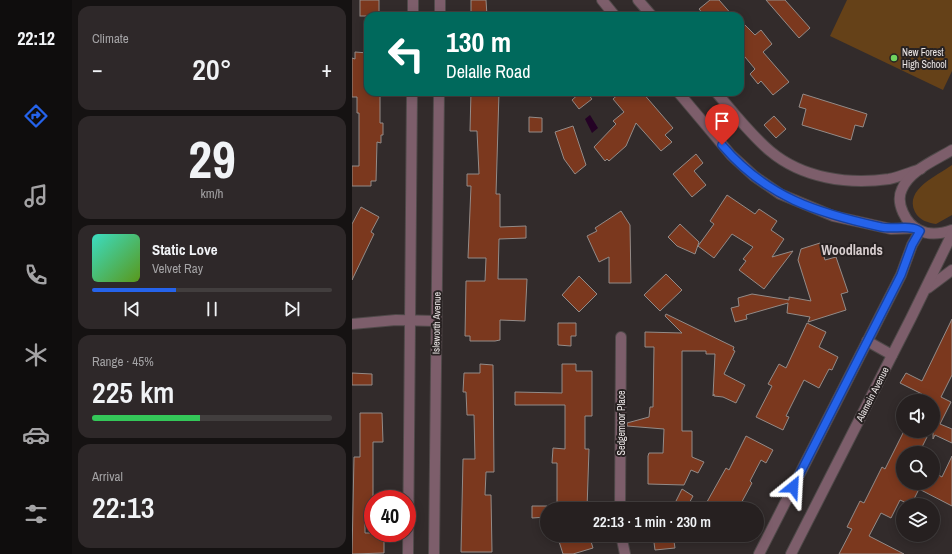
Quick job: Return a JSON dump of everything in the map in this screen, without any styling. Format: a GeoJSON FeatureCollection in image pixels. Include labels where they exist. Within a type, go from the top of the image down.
{"type":"FeatureCollection","features":[{"type":"Feature","properties":{"kind":"street"},"geometry":{"type":"LineString","coordinates":[[413,0],[413,12]]}},
{"type":"Feature","properties":{"kind":"street"},"geometry":{"type":"LineString","coordinates":[[440,0],[440,12]]}},
{"type":"Feature","properties":{"kind":"street"},"geometry":{"type":"LineString","coordinates":[[602,0],[612,12]]}},
{"type":"Feature","properties":{"kind":"street"},"geometry":{"type":"LineString","coordinates":[[638,0],[648,12]]}},
{"type":"Feature","properties":{"kind":"street"},"geometry":{"type":"LineString","coordinates":[[408,554],[412,96]]}},
{"type":"Feature","properties":{"kind":"street","name":"Isleworth Avenue"},"geometry":{"type":"LineString","coordinates":[[434,554],[439,96]]}},
{"type":"Feature","properties":{"kind":"street"},"geometry":{"type":"LineString","coordinates":[[681,96],[731,155],[754,176],[780,194],[832,216],[891,229],[918,229],[933,234],[943,234],[952,230]]}},
{"type":"Feature","properties":{"kind":"street"},"geometry":{"type":"LineString","coordinates":[[719,96],[750,132],[770,152],[788,164],[827,179],[862,182],[890,179],[921,169]]}},
{"type":"Feature","properties":{"kind":"street"},"geometry":{"type":"LineString","coordinates":[[918,229],[903,214],[900,197],[902,189],[907,181],[921,169],[952,150]]}},
{"type":"Feature","properties":{"kind":"street"},"geometry":{"type":"LineString","coordinates":[[759,554],[901,275],[918,229]]}},
{"type":"Feature","properties":{"kind":"street","name":"Alamein Avenue"},"geometry":{"type":"LineString","coordinates":[[791,554],[952,234]]}},
{"type":"Feature","properties":{"kind":"street"},"geometry":{"type":"LineString","coordinates":[[925,290],[952,270]]}},
{"type":"Feature","properties":{"kind":"street"},"geometry":{"type":"LineString","coordinates":[[352,324],[381,321],[436,320]]}},
{"type":"Feature","properties":{"kind":"street","name":"Sedgemoor Place"},"geometry":{"type":"LineString","coordinates":[[620,502],[621,337]]}},
{"type":"Feature","properties":{"kind":"street"},"geometry":{"type":"LineString","coordinates":[[868,341],[892,355]]}},
{"type":"Feature","properties":{"kind":"street"},"geometry":{"type":"LineString","coordinates":[[622,542],[625,554]]}},
{"type":"Feature","properties":{"kind":"shaded area"},"geometry":{"type":"Polygon","coordinates":[[[847,0],[952,0],[952,71],[943,90],[830,36],[847,0]]]}},
{"type":"Feature","properties":{"kind":"shaded area"},"geometry":{"type":"Polygon","coordinates":[[[590,115],[598,128],[592,133],[585,119],[590,115]]]}},
{"type":"Feature","properties":{"kind":"shaded area"},"geometry":{"type":"Polygon","coordinates":[[[952,165],[952,215],[936,224],[924,221],[915,212],[913,204],[914,196],[924,184],[952,165]]]}},
{"type":"Feature","properties":{"kind":"building"},"geometry":{"type":"Polygon","coordinates":[[[360,0],[379,0],[379,12],[364,12],[364,16],[360,16],[360,0]]]}},
{"type":"Feature","properties":{"kind":"building"},"geometry":{"type":"Polygon","coordinates":[[[471,0],[486,0],[487,12],[471,12],[471,0]]]}},
{"type":"Feature","properties":{"kind":"building"},"geometry":{"type":"Polygon","coordinates":[[[710,0],[719,0],[730,12],[702,12],[699,9],[710,0]]]}},
{"type":"Feature","properties":{"kind":"building"},"geometry":{"type":"Polygon","coordinates":[[[766,0],[785,0],[810,28],[799,38],[766,0]]]}},
{"type":"Feature","properties":{"kind":"building"},"geometry":{"type":"Polygon","coordinates":[[[744,24],[755,35],[761,30],[772,44],[763,52],[789,82],[773,95],[761,81],[758,84],[750,74],[755,69],[744,56],[744,24]]]}},
{"type":"Feature","properties":{"kind":"building"},"geometry":{"type":"Polygon","coordinates":[[[355,52],[364,53],[364,96],[380,96],[380,123],[383,123],[383,135],[381,135],[381,143],[377,142],[376,181],[371,181],[371,186],[352,186],[352,166],[359,166],[359,113],[357,113],[357,97],[352,97],[352,58],[355,59],[355,52]]]}},
{"type":"Feature","properties":{"kind":"building"},"geometry":{"type":"Polygon","coordinates":[[[803,94],[867,114],[863,127],[855,125],[851,140],[802,125],[806,109],[799,107],[803,94]]]}},
{"type":"Feature","properties":{"kind":"building"},"geometry":{"type":"Polygon","coordinates":[[[471,96],[499,96],[496,194],[500,194],[500,227],[526,226],[526,238],[499,239],[498,279],[527,279],[525,321],[500,320],[500,340],[495,341],[470,341],[470,336],[465,336],[466,281],[485,281],[486,258],[468,258],[471,186],[467,186],[467,174],[479,174],[477,131],[470,131],[471,96]]]}},
{"type":"Feature","properties":{"kind":"building"},"geometry":{"type":"Polygon","coordinates":[[[576,96],[589,96],[592,99],[579,109],[572,100],[576,96]]]}},
{"type":"Feature","properties":{"kind":"building"},"geometry":{"type":"Polygon","coordinates":[[[616,96],[645,96],[673,128],[665,135],[672,142],[661,151],[636,123],[626,146],[609,161],[607,159],[605,161],[594,147],[616,124],[613,121],[624,112],[613,99],[616,96]]]}},
{"type":"Feature","properties":{"kind":"building"},"geometry":{"type":"Polygon","coordinates":[[[774,116],[786,129],[776,138],[764,125],[774,116]]]}},
{"type":"Feature","properties":{"kind":"building"},"geometry":{"type":"Polygon","coordinates":[[[529,117],[542,118],[542,132],[529,132],[529,117]]]}},
{"type":"Feature","properties":{"kind":"building"},"geometry":{"type":"Polygon","coordinates":[[[573,126],[586,165],[575,174],[564,159],[555,132],[573,126]]]}},
{"type":"Feature","properties":{"kind":"building"},"geometry":{"type":"Polygon","coordinates":[[[696,154],[703,163],[694,171],[706,185],[692,197],[673,174],[696,154]]]}},
{"type":"Feature","properties":{"kind":"building"},"geometry":{"type":"Polygon","coordinates":[[[727,195],[755,214],[759,209],[777,221],[771,230],[784,239],[772,257],[793,251],[764,289],[739,270],[746,261],[743,259],[753,247],[732,234],[714,258],[698,246],[714,224],[710,221],[727,195]]]}},
{"type":"Feature","properties":{"kind":"building"},"geometry":{"type":"Polygon","coordinates":[[[361,207],[379,217],[371,232],[374,234],[352,280],[352,224],[361,207]]]}},
{"type":"Feature","properties":{"kind":"building"},"geometry":{"type":"Polygon","coordinates":[[[621,211],[630,225],[631,283],[609,283],[609,257],[599,262],[587,236],[597,231],[595,228],[621,211]]]}},
{"type":"Feature","properties":{"kind":"building"},"geometry":{"type":"Polygon","coordinates":[[[680,224],[699,242],[695,254],[677,246],[668,237],[680,224]]]}},
{"type":"Feature","properties":{"kind":"building"},"geometry":{"type":"Polygon","coordinates":[[[820,243],[825,260],[836,257],[848,292],[841,294],[846,310],[808,322],[810,317],[787,313],[788,303],[746,315],[747,319],[735,322],[731,308],[739,306],[738,298],[752,294],[789,300],[789,297],[811,301],[798,260],[801,249],[820,243]]]}},
{"type":"Feature","properties":{"kind":"building"},"geometry":{"type":"Polygon","coordinates":[[[666,274],[682,290],[660,311],[644,295],[666,274]]]}},
{"type":"Feature","properties":{"kind":"building"},"geometry":{"type":"Polygon","coordinates":[[[579,276],[597,294],[579,312],[562,295],[579,276]]]}},
{"type":"Feature","properties":{"kind":"building"},"geometry":{"type":"Polygon","coordinates":[[[666,314],[734,347],[733,350],[735,351],[724,374],[745,385],[736,403],[723,397],[714,396],[714,394],[713,396],[715,354],[706,354],[706,351],[682,351],[682,431],[692,431],[692,457],[704,462],[698,473],[691,470],[684,485],[648,484],[648,456],[649,453],[663,453],[664,429],[627,426],[627,423],[649,417],[650,407],[653,407],[654,347],[645,347],[645,332],[682,333],[665,316],[666,314]]]}},
{"type":"Feature","properties":{"kind":"building"},"geometry":{"type":"Polygon","coordinates":[[[952,319],[952,375],[941,397],[951,402],[940,424],[940,394],[922,394],[900,383],[906,373],[922,381],[952,319]]]}},
{"type":"Feature","properties":{"kind":"building"},"geometry":{"type":"Polygon","coordinates":[[[558,323],[576,323],[576,336],[571,336],[571,346],[558,345],[558,323]]]}},
{"type":"Feature","properties":{"kind":"building"},"geometry":{"type":"Polygon","coordinates":[[[807,323],[826,332],[819,347],[838,357],[832,370],[829,369],[819,388],[804,380],[786,416],[789,417],[783,430],[756,417],[772,386],[768,384],[779,364],[786,368],[807,323]]]}},
{"type":"Feature","properties":{"kind":"building"},"geometry":{"type":"Polygon","coordinates":[[[480,364],[493,365],[494,472],[486,472],[485,495],[491,495],[492,552],[461,552],[463,459],[475,459],[474,415],[467,415],[466,392],[463,392],[464,373],[480,373],[480,364]]]}},
{"type":"Feature","properties":{"kind":"building"},"geometry":{"type":"Polygon","coordinates":[[[562,364],[576,364],[576,371],[592,371],[592,416],[585,416],[585,449],[589,449],[587,502],[557,502],[557,463],[552,463],[553,448],[565,449],[565,405],[515,405],[515,392],[562,393],[562,364]]]}},
{"type":"Feature","properties":{"kind":"building"},"geometry":{"type":"Polygon","coordinates":[[[352,373],[372,374],[372,385],[352,385],[352,373]]]}},
{"type":"Feature","properties":{"kind":"building"},"geometry":{"type":"Polygon","coordinates":[[[360,413],[382,413],[383,442],[373,442],[373,490],[364,490],[364,542],[384,542],[384,553],[352,554],[354,457],[360,457],[360,413]]]}},
{"type":"Feature","properties":{"kind":"building"},"geometry":{"type":"Polygon","coordinates":[[[940,424],[952,429],[952,443],[940,437],[940,424]]]}},
{"type":"Feature","properties":{"kind":"building"},"geometry":{"type":"Polygon","coordinates":[[[746,436],[773,450],[766,463],[761,460],[750,481],[752,483],[742,502],[707,502],[726,468],[729,470],[746,436]]]}},
{"type":"Feature","properties":{"kind":"building"},"geometry":{"type":"Polygon","coordinates":[[[900,438],[926,438],[922,446],[896,446],[900,438]]]}},
{"type":"Feature","properties":{"kind":"building"},"geometry":{"type":"Polygon","coordinates":[[[896,447],[896,490],[918,490],[914,498],[896,498],[896,508],[891,518],[881,513],[869,536],[904,554],[839,554],[852,529],[847,527],[860,501],[864,503],[882,467],[885,469],[896,447]]]}},
{"type":"Feature","properties":{"kind":"building"},"geometry":{"type":"Polygon","coordinates":[[[952,456],[952,506],[940,500],[940,498],[936,498],[921,490],[940,490],[940,476],[942,477],[952,456]]]}},
{"type":"Feature","properties":{"kind":"building"},"geometry":{"type":"Polygon","coordinates":[[[682,489],[693,496],[690,502],[676,502],[682,489]]]}},
{"type":"Feature","properties":{"kind":"building"},"geometry":{"type":"Polygon","coordinates":[[[532,506],[540,506],[540,517],[532,518],[532,506]]]}},
{"type":"Feature","properties":{"kind":"building"},"geometry":{"type":"Polygon","coordinates":[[[559,542],[591,542],[593,548],[573,554],[563,554],[559,542]]]}},
{"type":"Feature","properties":{"kind":"building"},"geometry":{"type":"Polygon","coordinates":[[[654,542],[674,542],[675,548],[655,550],[654,542]]]}},
{"type":"Feature","properties":{"kind":"place","name":"New Forest High School"},"geometry":{"type":"Point","coordinates":[894,58]}},
{"type":"Feature","properties":{"kind":"district","name":"Woodlands"},"geometry":{"type":"Point","coordinates":[852,250]}},
{"type":"Feature","properties":{"kind":"route"},"geometry":{"type":"LineString","coordinates":[[722,145],[754,176],[780,194],[806,206],[832,216],[891,229],[915,228],[920,231],[912,245],[901,275],[793,487]]}}]}
